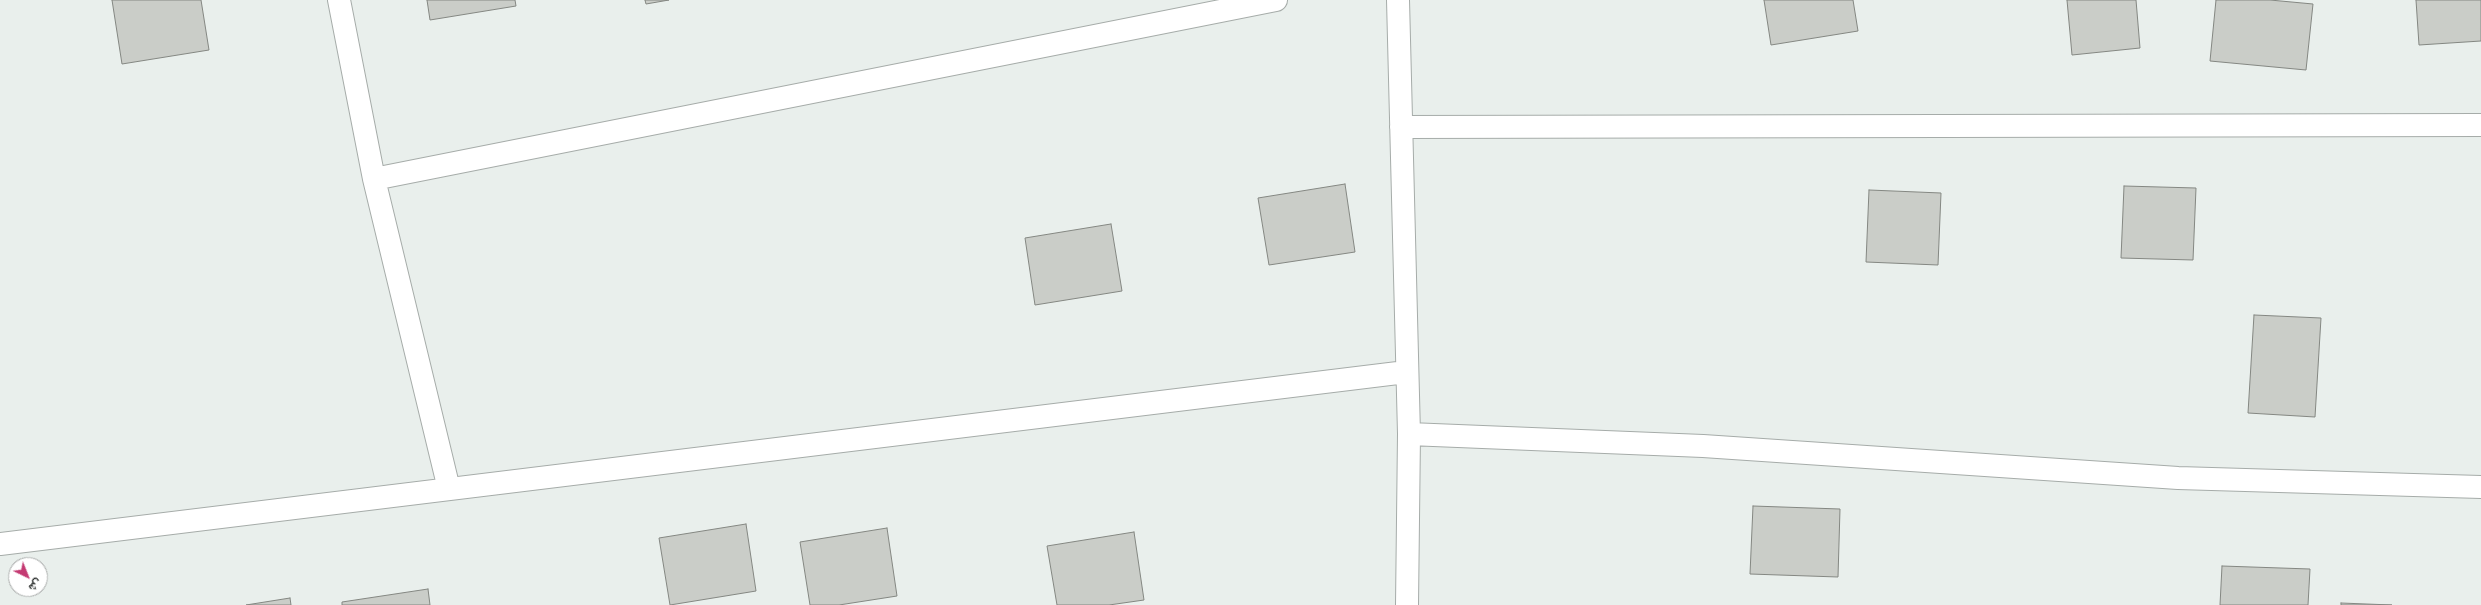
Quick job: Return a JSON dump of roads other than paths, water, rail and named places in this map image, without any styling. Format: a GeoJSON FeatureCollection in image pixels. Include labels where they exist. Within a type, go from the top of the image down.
{"type":"FeatureCollection","features":[{"type":"Feature","properties":{"kind":"street"},"geometry":{"type":"LineString","coordinates":[[339,0],[374,179],[449,488]]}},
{"type":"Feature","properties":{"kind":"street"},"geometry":{"type":"LineString","coordinates":[[374,179],[1276,0]]}},
{"type":"Feature","properties":{"kind":"street"},"geometry":{"type":"LineString","coordinates":[[1398,0],[1406,372],[1409,434],[1407,605]]}},
{"type":"Feature","properties":{"kind":"street"},"geometry":{"type":"LineString","coordinates":[[1401,127],[2481,125]]}},
{"type":"Feature","properties":{"kind":"street"},"geometry":{"type":"LineString","coordinates":[[0,544],[1406,372]]}},
{"type":"Feature","properties":{"kind":"street"},"geometry":{"type":"LineString","coordinates":[[1409,434],[1703,446],[2178,478],[2481,486]]}}]}
